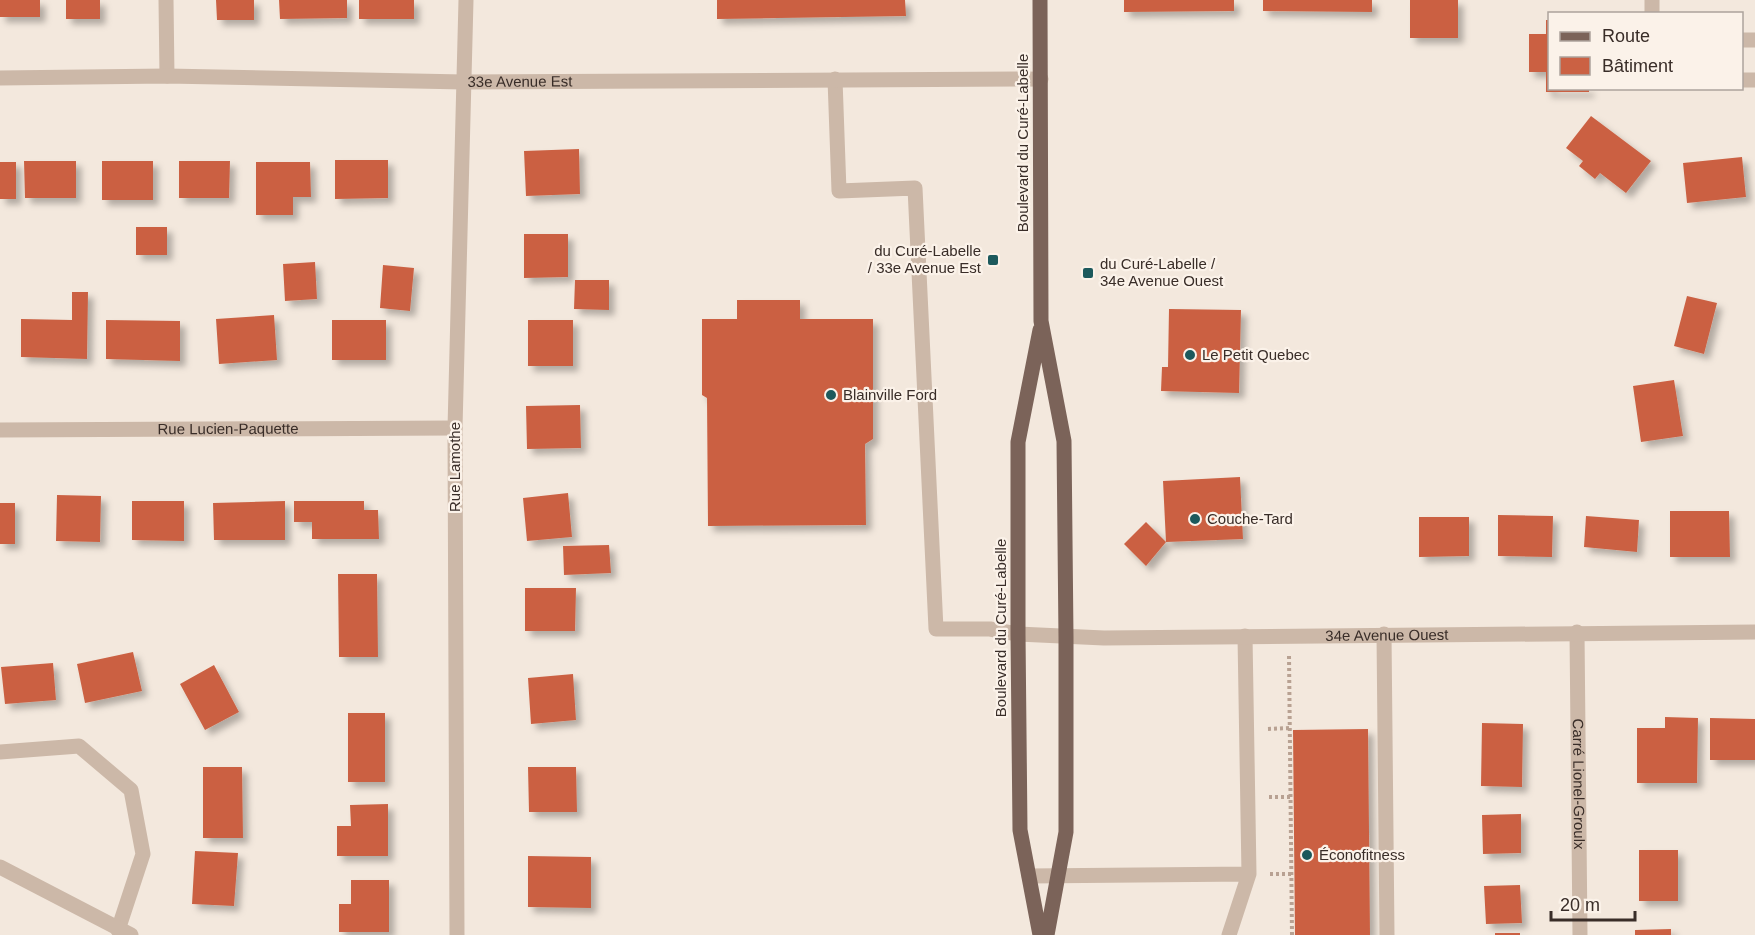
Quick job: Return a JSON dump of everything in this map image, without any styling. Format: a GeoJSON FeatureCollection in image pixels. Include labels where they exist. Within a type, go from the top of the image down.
{"type":"FeatureCollection","features":[{"type":"Feature","properties":{"kind":"main road","name":"Boulevard du Curé-Labelle"},"geometry":{"type":"LineString","coordinates":[[1040,0],[1041,321],[1018,442],[1020,830],[1040,935]]}},
{"type":"Feature","properties":{"kind":"main road","name":"Boulevard du Curé-Labelle"},"geometry":{"type":"LineString","coordinates":[[1041,321],[1064,441],[1066,637],[1066,832],[1047,935]]}},
{"type":"Feature","properties":{"kind":"street"},"geometry":{"type":"LineString","coordinates":[[166,0],[167,76]]}},
{"type":"Feature","properties":{"kind":"street","name":"Rue Lamothe"},"geometry":{"type":"LineString","coordinates":[[457,935],[455,428],[466,0]]}},
{"type":"Feature","properties":{"kind":"street","name":"33e Avenue Est"},"geometry":{"type":"LineString","coordinates":[[0,78],[167,76],[464,82],[1041,79]]}},
{"type":"Feature","properties":{"kind":"street","name":"34e Avenue Ouest"},"geometry":{"type":"LineString","coordinates":[[835,79],[839,191],[915,188],[936,628],[990,629],[1018,634],[1066,637],[1755,632]]}},
{"type":"Feature","properties":{"kind":"street","name":"Rue Lucien-Paquette"},"geometry":{"type":"LineString","coordinates":[[0,430],[455,428]]}},
{"type":"Feature","properties":{"kind":"street","name":"Carré Lionel-Groulx"},"geometry":{"type":"LineString","coordinates":[[1577,632],[1580,935]]}},
{"type":"Feature","properties":{"kind":"street"},"geometry":{"type":"LineString","coordinates":[[1384,634],[1387,935]]}},
{"type":"Feature","properties":{"kind":"street"},"geometry":{"type":"LineString","coordinates":[[1228,935],[1249,874],[1245,636]]}},
{"type":"Feature","properties":{"kind":"street"},"geometry":{"type":"LineString","coordinates":[[0,752],[79,746],[131,790],[142,854],[125,932],[0,867]]}},
{"type":"Feature","properties":{"kind":"street"},"geometry":{"type":"LineString","coordinates":[[1029,876],[1249,874]]}},
{"type":"Feature","properties":{"kind":"path"},"geometry":{"type":"LineString","coordinates":[[1289,653],[1292,747],[1292,935]]}},
{"type":"Feature","properties":{"kind":"building"},"geometry":{"type":"Polygon","coordinates":[[[0,0],[40,0],[40,17],[0,17],[0,0]]]}},
{"type":"Feature","properties":{"kind":"building"},"geometry":{"type":"Polygon","coordinates":[[[66,0],[100,0],[100,19],[66,19],[66,0]]]}},
{"type":"Feature","properties":{"kind":"building"},"geometry":{"type":"Polygon","coordinates":[[[216,0],[254,0],[254,20],[217,20],[216,0]]]}},
{"type":"Feature","properties":{"kind":"building"},"geometry":{"type":"Polygon","coordinates":[[[279,0],[347,0],[347,18],[280,19],[279,0]]]}},
{"type":"Feature","properties":{"kind":"building"},"geometry":{"type":"Polygon","coordinates":[[[359,0],[414,0],[414,19],[359,19],[359,0]]]}},
{"type":"Feature","properties":{"kind":"building"},"geometry":{"type":"Polygon","coordinates":[[[717,0],[905,0],[906,16],[717,19],[717,0]]]}},
{"type":"Feature","properties":{"kind":"building"},"geometry":{"type":"Polygon","coordinates":[[[1124,0],[1234,0],[1234,11],[1124,12],[1124,0]]]}},
{"type":"Feature","properties":{"kind":"building"},"geometry":{"type":"Polygon","coordinates":[[[1263,0],[1372,0],[1372,12],[1263,11],[1263,0]]]}},
{"type":"Feature","properties":{"kind":"building"},"geometry":{"type":"Polygon","coordinates":[[[1410,0],[1458,0],[1458,38],[1410,38],[1410,0]]]}},
{"type":"Feature","properties":{"kind":"building"},"geometry":{"type":"Polygon","coordinates":[[[1546,20],[1548,20],[1548,90],[1589,90],[1589,92],[1546,92],[1546,72],[1529,72],[1529,34],[1546,34],[1546,20]]]}},
{"type":"Feature","properties":{"kind":"building"},"geometry":{"type":"Polygon","coordinates":[[[1591,116],[1651,161],[1626,193],[1600,173],[1595,179],[1579,166],[1583,161],[1566,148],[1591,116]]]}},
{"type":"Feature","properties":{"kind":"building"},"geometry":{"type":"Polygon","coordinates":[[[579,149],[580,194],[526,196],[524,151],[579,149]]]}},
{"type":"Feature","properties":{"kind":"building"},"geometry":{"type":"Polygon","coordinates":[[[1742,157],[1746,197],[1687,203],[1683,163],[1742,157]]]}},
{"type":"Feature","properties":{"kind":"building"},"geometry":{"type":"Polygon","coordinates":[[[335,160],[388,160],[388,198],[335,199],[335,160]]]}},
{"type":"Feature","properties":{"kind":"building"},"geometry":{"type":"Polygon","coordinates":[[[24,161],[76,161],[76,198],[25,198],[24,161]]]}},
{"type":"Feature","properties":{"kind":"building"},"geometry":{"type":"Polygon","coordinates":[[[102,161],[153,161],[153,200],[102,200],[102,161]]]}},
{"type":"Feature","properties":{"kind":"building"},"geometry":{"type":"Polygon","coordinates":[[[179,161],[230,161],[229,198],[179,198],[179,161]]]}},
{"type":"Feature","properties":{"kind":"building"},"geometry":{"type":"Polygon","coordinates":[[[0,162],[16,162],[16,199],[0,199],[0,162]]]}},
{"type":"Feature","properties":{"kind":"building"},"geometry":{"type":"Polygon","coordinates":[[[256,162],[310,162],[311,197],[293,197],[293,215],[256,215],[256,162]]]}},
{"type":"Feature","properties":{"kind":"building"},"geometry":{"type":"Polygon","coordinates":[[[136,227],[167,227],[167,255],[136,255],[136,227]]]}},
{"type":"Feature","properties":{"kind":"building"},"geometry":{"type":"Polygon","coordinates":[[[524,234],[568,234],[568,277],[524,278],[524,234]]]}},
{"type":"Feature","properties":{"kind":"building"},"geometry":{"type":"Polygon","coordinates":[[[315,262],[317,299],[285,301],[283,264],[315,262]]]}},
{"type":"Feature","properties":{"kind":"building"},"geometry":{"type":"Polygon","coordinates":[[[383,265],[414,268],[410,311],[380,308],[383,265]]]}},
{"type":"Feature","properties":{"kind":"building"},"geometry":{"type":"Polygon","coordinates":[[[575,280],[609,280],[609,310],[574,309],[575,280]]]}},
{"type":"Feature","properties":{"kind":"building"},"geometry":{"type":"Polygon","coordinates":[[[72,292],[88,292],[87,359],[21,357],[21,319],[72,320],[72,292]]]}},
{"type":"Feature","properties":{"kind":"building"},"geometry":{"type":"Polygon","coordinates":[[[1687,296],[1717,303],[1704,354],[1674,346],[1687,296]]]}},
{"type":"Feature","properties":{"kind":"building"},"geometry":{"type":"Polygon","coordinates":[[[737,300],[800,300],[800,319],[873,319],[873,439],[865,444],[866,525],[708,526],[707,398],[702,395],[702,319],[737,319],[737,300]]]}},
{"type":"Feature","properties":{"kind":"building"},"geometry":{"type":"Polygon","coordinates":[[[1169,309],[1241,310],[1239,393],[1161,391],[1162,367],[1168,367],[1169,309]]]}},
{"type":"Feature","properties":{"kind":"building"},"geometry":{"type":"Polygon","coordinates":[[[274,315],[277,360],[219,364],[216,319],[274,315]]]}},
{"type":"Feature","properties":{"kind":"building"},"geometry":{"type":"Polygon","coordinates":[[[106,320],[180,321],[180,361],[106,359],[106,320]]]}},
{"type":"Feature","properties":{"kind":"building"},"geometry":{"type":"Polygon","coordinates":[[[332,320],[386,320],[386,360],[332,360],[332,320]]]}},
{"type":"Feature","properties":{"kind":"building"},"geometry":{"type":"Polygon","coordinates":[[[528,320],[573,320],[573,366],[528,366],[528,320]]]}},
{"type":"Feature","properties":{"kind":"building"},"geometry":{"type":"Polygon","coordinates":[[[1674,380],[1683,436],[1641,442],[1633,386],[1674,380]]]}},
{"type":"Feature","properties":{"kind":"building"},"geometry":{"type":"Polygon","coordinates":[[[580,405],[581,448],[527,449],[526,406],[580,405]]]}},
{"type":"Feature","properties":{"kind":"building"},"geometry":{"type":"Polygon","coordinates":[[[1240,477],[1243,539],[1166,542],[1163,481],[1240,477]]]}},
{"type":"Feature","properties":{"kind":"building"},"geometry":{"type":"Polygon","coordinates":[[[568,493],[572,537],[527,541],[523,498],[568,493]]]}},
{"type":"Feature","properties":{"kind":"building"},"geometry":{"type":"Polygon","coordinates":[[[57,495],[101,496],[100,542],[56,541],[57,495]]]}},
{"type":"Feature","properties":{"kind":"building"},"geometry":{"type":"Polygon","coordinates":[[[132,501],[184,501],[184,541],[132,540],[132,501]]]}},
{"type":"Feature","properties":{"kind":"building"},"geometry":{"type":"Polygon","coordinates":[[[285,501],[285,540],[214,540],[213,503],[285,501]]]}},
{"type":"Feature","properties":{"kind":"building"},"geometry":{"type":"Polygon","coordinates":[[[294,501],[364,501],[364,510],[378,510],[379,539],[312,539],[312,522],[294,522],[294,501]]]}},
{"type":"Feature","properties":{"kind":"building"},"geometry":{"type":"Polygon","coordinates":[[[0,503],[15,503],[15,544],[0,544],[0,503]]]}},
{"type":"Feature","properties":{"kind":"building"},"geometry":{"type":"Polygon","coordinates":[[[1670,511],[1729,511],[1730,557],[1670,557],[1670,511]]]}},
{"type":"Feature","properties":{"kind":"building"},"geometry":{"type":"Polygon","coordinates":[[[1498,515],[1553,516],[1552,557],[1498,556],[1498,515]]]}},
{"type":"Feature","properties":{"kind":"building"},"geometry":{"type":"Polygon","coordinates":[[[1586,516],[1639,520],[1637,552],[1584,547],[1586,516]]]}},
{"type":"Feature","properties":{"kind":"building"},"geometry":{"type":"Polygon","coordinates":[[[1419,517],[1469,517],[1469,556],[1419,557],[1419,517]]]}},
{"type":"Feature","properties":{"kind":"building"},"geometry":{"type":"Polygon","coordinates":[[[1146,522],[1166,542],[1146,566],[1124,544],[1146,522]]]}},
{"type":"Feature","properties":{"kind":"building"},"geometry":{"type":"Polygon","coordinates":[[[609,545],[611,573],[564,575],[563,546],[609,545]]]}},
{"type":"Feature","properties":{"kind":"building"},"geometry":{"type":"Polygon","coordinates":[[[338,574],[377,574],[378,657],[339,657],[338,574]]]}},
{"type":"Feature","properties":{"kind":"building"},"geometry":{"type":"Polygon","coordinates":[[[525,588],[576,588],[575,631],[525,631],[525,588]]]}},
{"type":"Feature","properties":{"kind":"building"},"geometry":{"type":"Polygon","coordinates":[[[133,652],[142,691],[85,703],[77,664],[133,652]]]}},
{"type":"Feature","properties":{"kind":"building"},"geometry":{"type":"Polygon","coordinates":[[[53,663],[56,700],[5,704],[1,667],[53,663]]]}},
{"type":"Feature","properties":{"kind":"building"},"geometry":{"type":"Polygon","coordinates":[[[214,665],[239,712],[205,730],[180,684],[214,665]]]}},
{"type":"Feature","properties":{"kind":"building"},"geometry":{"type":"Polygon","coordinates":[[[573,674],[576,720],[531,724],[528,678],[573,674]]]}},
{"type":"Feature","properties":{"kind":"building"},"geometry":{"type":"Polygon","coordinates":[[[348,713],[385,713],[385,782],[348,782],[348,713]]]}},
{"type":"Feature","properties":{"kind":"building"},"geometry":{"type":"Polygon","coordinates":[[[1665,717],[1698,718],[1697,783],[1637,783],[1637,728],[1665,728],[1665,717]]]}},
{"type":"Feature","properties":{"kind":"building"},"geometry":{"type":"Polygon","coordinates":[[[1710,718],[1755,719],[1755,760],[1710,760],[1710,718]]]}},
{"type":"Feature","properties":{"kind":"building"},"geometry":{"type":"Polygon","coordinates":[[[1482,723],[1523,724],[1522,787],[1481,786],[1482,723]]]}},
{"type":"Feature","properties":{"kind":"building"},"geometry":{"type":"Polygon","coordinates":[[[1368,729],[1370,935],[1295,935],[1293,730],[1368,729]]]}},
{"type":"Feature","properties":{"kind":"building"},"geometry":{"type":"Polygon","coordinates":[[[203,767],[242,767],[243,838],[203,838],[203,767]]]}},
{"type":"Feature","properties":{"kind":"building"},"geometry":{"type":"Polygon","coordinates":[[[528,767],[576,767],[577,812],[529,812],[528,767]]]}},
{"type":"Feature","properties":{"kind":"building"},"geometry":{"type":"Polygon","coordinates":[[[388,804],[388,856],[337,856],[337,826],[351,826],[350,805],[388,804]]]}},
{"type":"Feature","properties":{"kind":"building"},"geometry":{"type":"Polygon","coordinates":[[[1521,814],[1521,853],[1483,854],[1482,815],[1521,814]]]}},
{"type":"Feature","properties":{"kind":"building"},"geometry":{"type":"Polygon","coordinates":[[[1639,850],[1678,850],[1678,901],[1639,901],[1639,850]]]}},
{"type":"Feature","properties":{"kind":"building"},"geometry":{"type":"Polygon","coordinates":[[[195,851],[238,853],[234,906],[192,904],[195,851]]]}},
{"type":"Feature","properties":{"kind":"building"},"geometry":{"type":"Polygon","coordinates":[[[528,856],[591,857],[591,908],[528,907],[528,856]]]}},
{"type":"Feature","properties":{"kind":"building"},"geometry":{"type":"Polygon","coordinates":[[[351,880],[389,880],[389,932],[339,932],[339,904],[351,904],[351,880]]]}},
{"type":"Feature","properties":{"kind":"building"},"geometry":{"type":"Polygon","coordinates":[[[1520,885],[1522,923],[1486,924],[1484,886],[1520,885]]]}},
{"type":"Feature","properties":{"kind":"building"},"geometry":{"type":"Polygon","coordinates":[[[1671,929],[1671,935],[1635,935],[1635,930],[1671,929]]]}},
{"type":"Feature","properties":{"kind":"building"},"geometry":{"type":"Polygon","coordinates":[[[1495,933],[1520,933],[1520,935],[1495,935],[1495,933]]]}},
{"type":"Feature","properties":{"kind":"place","name":"du Curé-Labelle / 33e Avenue Est"},"geometry":{"type":"Point","coordinates":[993,260]}},
{"type":"Feature","properties":{"kind":"place","name":"du Curé-Labelle / 34e Avenue Ouest"},"geometry":{"type":"Point","coordinates":[1088,273]}},
{"type":"Feature","properties":{"kind":"place","name":"Le Petit Quebec"},"geometry":{"type":"Point","coordinates":[1190,355]}},
{"type":"Feature","properties":{"kind":"place","name":"Blainville Ford"},"geometry":{"type":"Point","coordinates":[831,395]}},
{"type":"Feature","properties":{"kind":"place","name":"Couche-Tard"},"geometry":{"type":"Point","coordinates":[1195,519]}},
{"type":"Feature","properties":{"kind":"place","name":"Éconofitness"},"geometry":{"type":"Point","coordinates":[1307,855]}}]}
